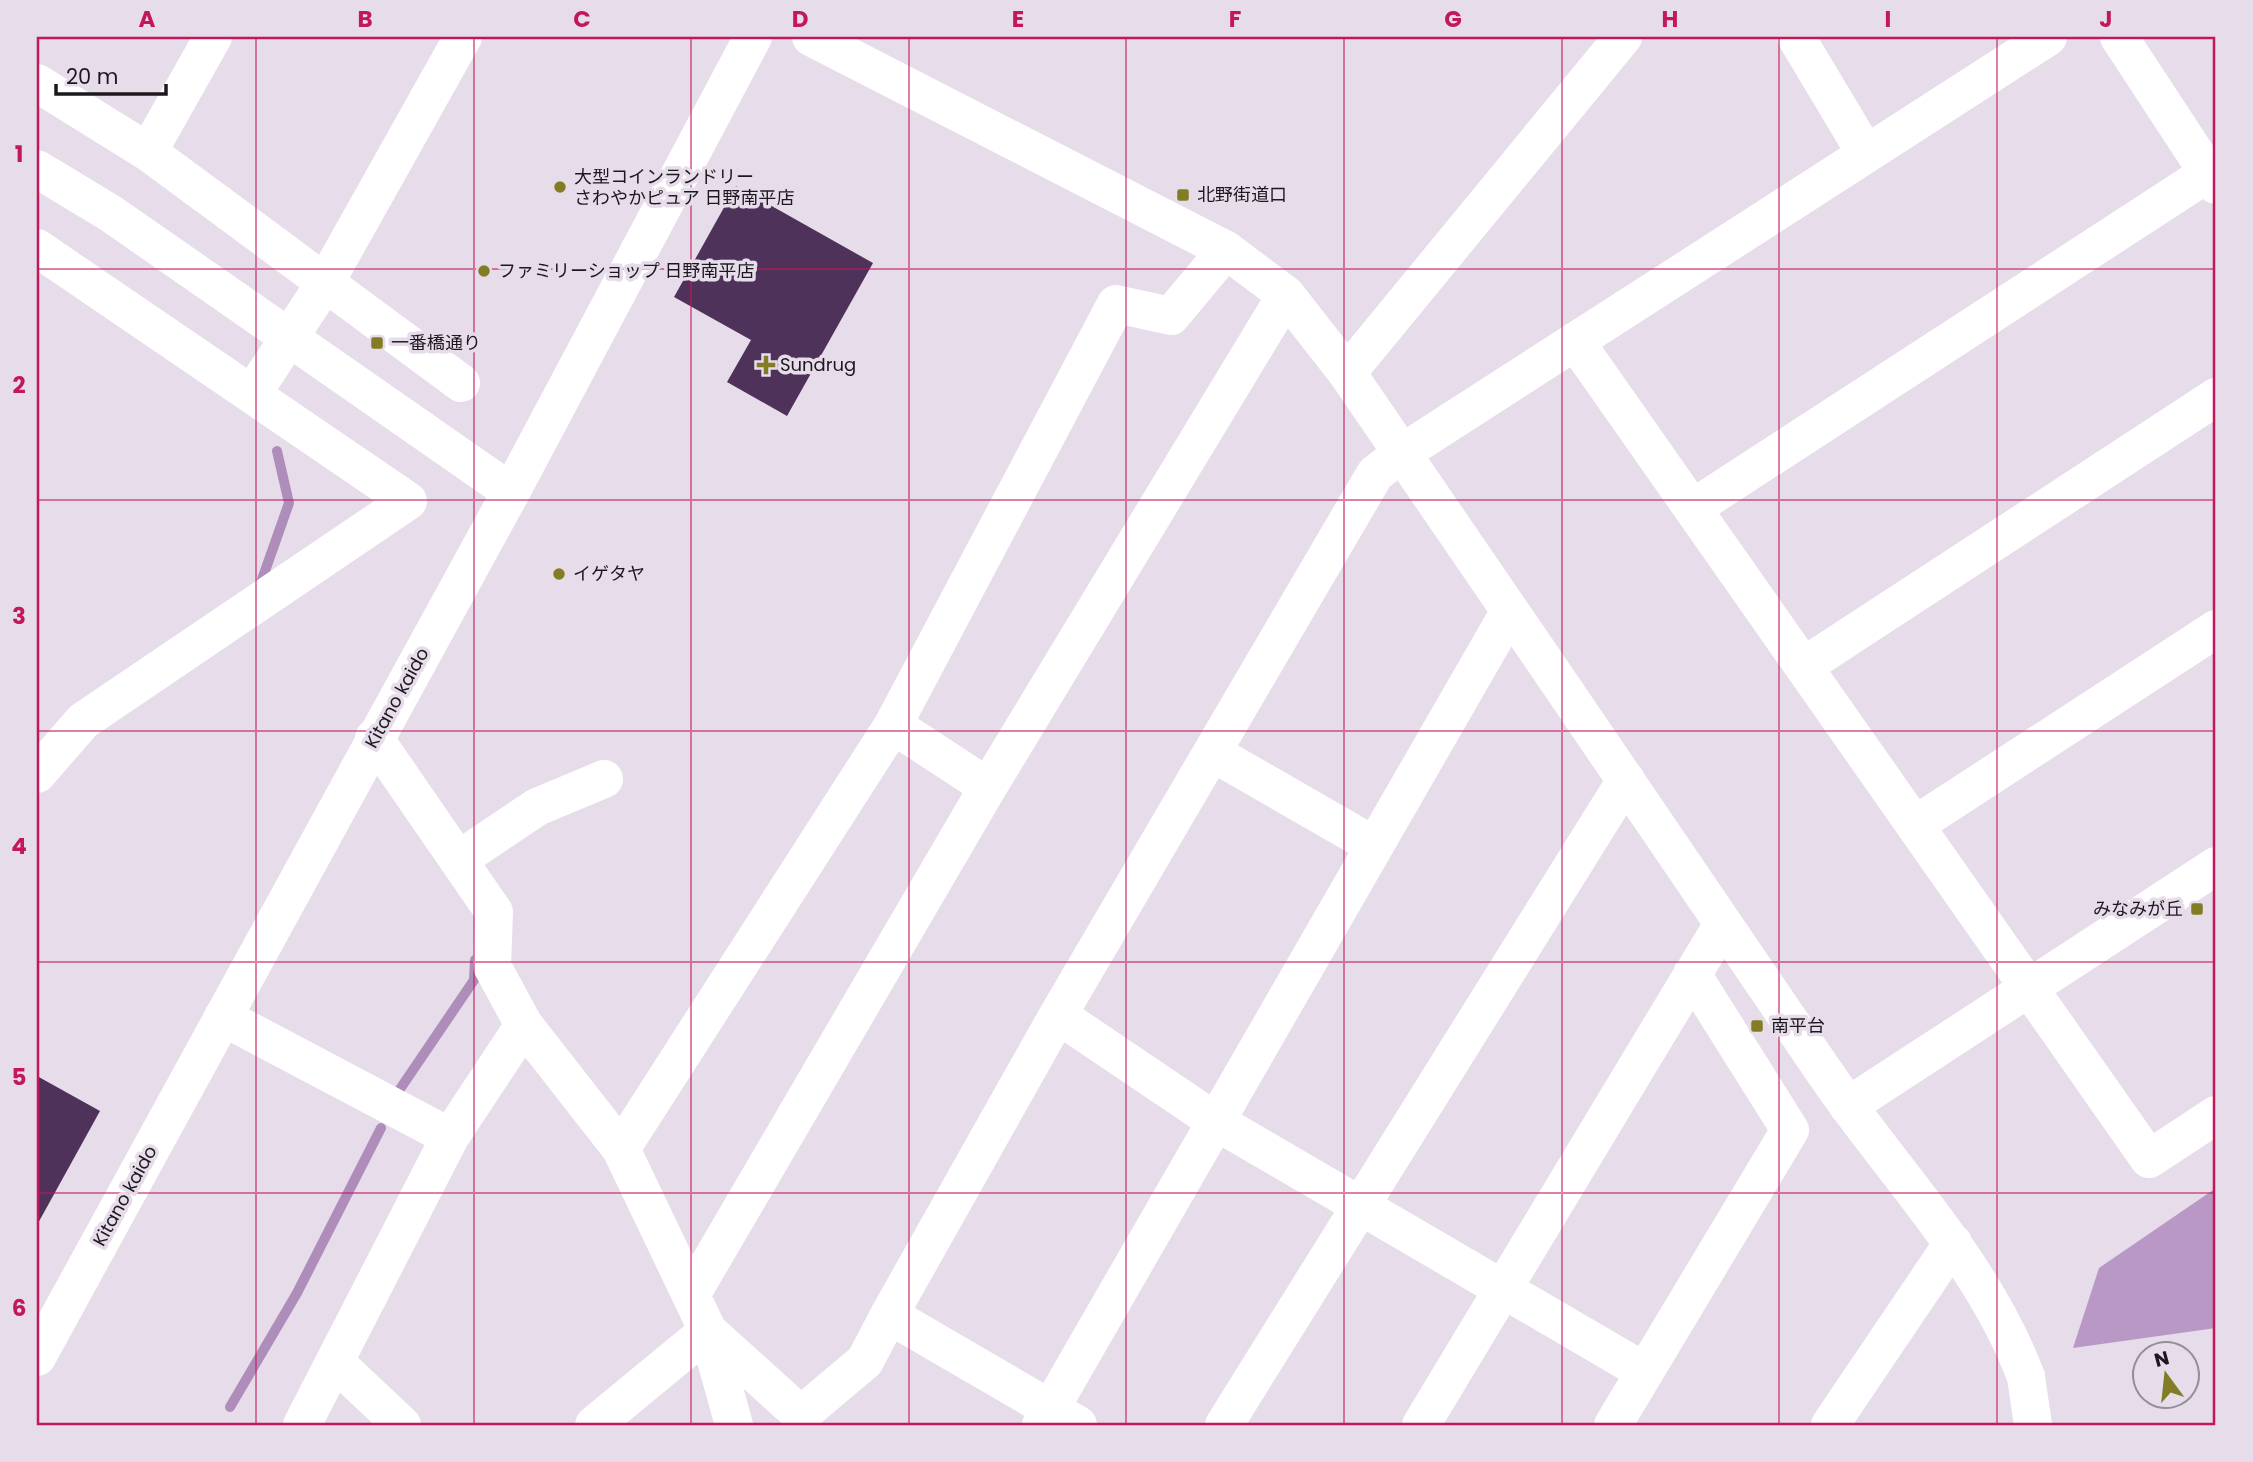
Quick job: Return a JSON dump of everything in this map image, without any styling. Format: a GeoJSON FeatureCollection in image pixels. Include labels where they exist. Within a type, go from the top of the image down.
{"type":"FeatureCollection","features":[{"type":"Feature","properties":{"kind":"street"},"geometry":{"type":"LineString","coordinates":[[148,152],[213,37]]}},
{"type":"Feature","properties":{"kind":"street"},"geometry":{"type":"LineString","coordinates":[[252,394],[326,283],[463,37]]}},
{"type":"Feature","properties":{"kind":"street","name":"Kitano kaido"},"geometry":{"type":"LineString","coordinates":[[37,1357],[374,738],[512,492],[753,37]]}},
{"type":"Feature","properties":{"kind":"street"},"geometry":{"type":"LineString","coordinates":[[811,37],[1226,250],[1286,295],[1347,373],[1848,1106],[1953,1243],[2013,1342],[2026,1377],[2033,1425]]}},
{"type":"Feature","properties":{"kind":"street"},"geometry":{"type":"LineString","coordinates":[[1347,373],[1623,37]]}},
{"type":"Feature","properties":{"kind":"street"},"geometry":{"type":"LineString","coordinates":[[1796,37],[1866,154]]}},
{"type":"Feature","properties":{"kind":"street"},"geometry":{"type":"LineString","coordinates":[[708,1331],[801,1415],[865,1361],[1058,1015],[1374,474],[1402,453],[2048,37]]}},
{"type":"Feature","properties":{"kind":"street"},"geometry":{"type":"LineString","coordinates":[[1693,509],[2214,175],[2119,37]]}},
{"type":"Feature","properties":{"kind":"street"},"geometry":{"type":"LineString","coordinates":[[37,83],[148,152],[461,383]]}},
{"type":"Feature","properties":{"kind":"street"},"geometry":{"type":"LineString","coordinates":[[37,169],[110,212],[512,492]]}},
{"type":"Feature","properties":{"kind":"street"},"geometry":{"type":"LineString","coordinates":[[37,248],[408,501],[83,721],[37,774]]}},
{"type":"Feature","properties":{"kind":"street"},"geometry":{"type":"LineString","coordinates":[[621,1149],[893,725],[1116,304],[1171,316],[1226,250]]}},
{"type":"Feature","properties":{"kind":"street"},"geometry":{"type":"LineString","coordinates":[[691,1295],[988,787],[1286,295]]}},
{"type":"Feature","properties":{"kind":"street"},"geometry":{"type":"LineString","coordinates":[[1576,341],[2149,1158],[2216,1115]]}},
{"type":"Feature","properties":{"kind":"street"},"geometry":{"type":"LineString","coordinates":[[1804,666],[2216,397]]}},
{"type":"Feature","properties":{"kind":"street"},"geometry":{"type":"LineString","coordinates":[[889,1315],[1057,1420],[1215,1121],[1510,611]]}},
{"type":"Feature","properties":{"kind":"street"},"geometry":{"type":"LineString","coordinates":[[1915,825],[2216,629]]}},
{"type":"Feature","properties":{"kind":"street"},"geometry":{"type":"LineString","coordinates":[[893,725],[988,787]]}},
{"type":"Feature","properties":{"kind":"street"},"geometry":{"type":"LineString","coordinates":[[374,738],[494,912],[492,966],[524,1025],[621,1149],[708,1331],[734,1425]]}},
{"type":"Feature","properties":{"kind":"street"},"geometry":{"type":"LineString","coordinates":[[1213,753],[1373,845]]}},
{"type":"Feature","properties":{"kind":"street"},"geometry":{"type":"LineString","coordinates":[[458,860],[537,807],[604,779]]}},
{"type":"Feature","properties":{"kind":"street"},"geometry":{"type":"LineString","coordinates":[[1224,1425],[1626,780]]}},
{"type":"Feature","properties":{"kind":"street"},"geometry":{"type":"LineString","coordinates":[[1848,1106],[2216,866]]}},
{"type":"Feature","properties":{"kind":"street"},"geometry":{"type":"LineString","coordinates":[[1421,1425],[1723,923]]}},
{"type":"Feature","properties":{"kind":"street"},"geometry":{"type":"LineString","coordinates":[[1613,1425],[1790,1130],[1692,974]]}},
{"type":"Feature","properties":{"kind":"street"},"geometry":{"type":"LineString","coordinates":[[1058,1015],[1215,1121],[1645,1372]]}},
{"type":"Feature","properties":{"kind":"street"},"geometry":{"type":"LineString","coordinates":[[223,1017],[450,1137]]}},
{"type":"Feature","properties":{"kind":"street"},"geometry":{"type":"LineString","coordinates":[[302,1425],[450,1137],[524,1025]]}},
{"type":"Feature","properties":{"kind":"street"},"geometry":{"type":"LineString","coordinates":[[1830,1425],[1953,1243]]}},
{"type":"Feature","properties":{"kind":"street"},"geometry":{"type":"LineString","coordinates":[[594,1425],[708,1331]]}},
{"type":"Feature","properties":{"kind":"street"},"geometry":{"type":"LineString","coordinates":[[335,1362],[402,1425]]}},
{"type":"Feature","properties":{"kind":"shaded area"},"geometry":{"type":"Polygon","coordinates":[[[2216,1188],[2216,1328],[2073,1348],[2099,1268],[2216,1188]]]}},
{"type":"Feature","properties":{"kind":"building"},"geometry":{"type":"Polygon","coordinates":[[[736,186],[873,263],[787,416],[727,382],[751,340],[674,297],[736,186]]]}},
{"type":"Feature","properties":{"kind":"building"},"geometry":{"type":"Polygon","coordinates":[[[37,1076],[100,1111],[37,1225],[37,1076]]]}},
{"type":"Feature","properties":{"kind":"waterway"},"geometry":{"type":"LineString","coordinates":[[259,588],[289,503],[277,451]]}},
{"type":"Feature","properties":{"kind":"waterway"},"geometry":{"type":"LineString","coordinates":[[398,1092],[474,980],[475,960]]}},
{"type":"Feature","properties":{"kind":"waterway"},"geometry":{"type":"LineString","coordinates":[[230,1407],[297,1293],[381,1128]]}},
{"type":"Feature","properties":{"kind":"place","name":"大型コインランドリー さわやかピュア 日野南平店"},"geometry":{"type":"Point","coordinates":[560,187]}},
{"type":"Feature","properties":{"kind":"place","name":"北野街道口"},"geometry":{"type":"Point","coordinates":[1183,195]}},
{"type":"Feature","properties":{"kind":"place","name":"ファミリーショップ 日野南平店"},"geometry":{"type":"Point","coordinates":[484,271]}},
{"type":"Feature","properties":{"kind":"place","name":"一番橋通り"},"geometry":{"type":"Point","coordinates":[377,343]}},
{"type":"Feature","properties":{"kind":"place","name":"Sundrug"},"geometry":{"type":"Point","coordinates":[766,365]}},
{"type":"Feature","properties":{"kind":"place","name":"イゲタヤ"},"geometry":{"type":"Point","coordinates":[559,574]}},
{"type":"Feature","properties":{"kind":"place","name":"みなみが丘"},"geometry":{"type":"Point","coordinates":[2197,909]}},
{"type":"Feature","properties":{"kind":"place","name":"南平台"},"geometry":{"type":"Point","coordinates":[1757,1026]}}]}
